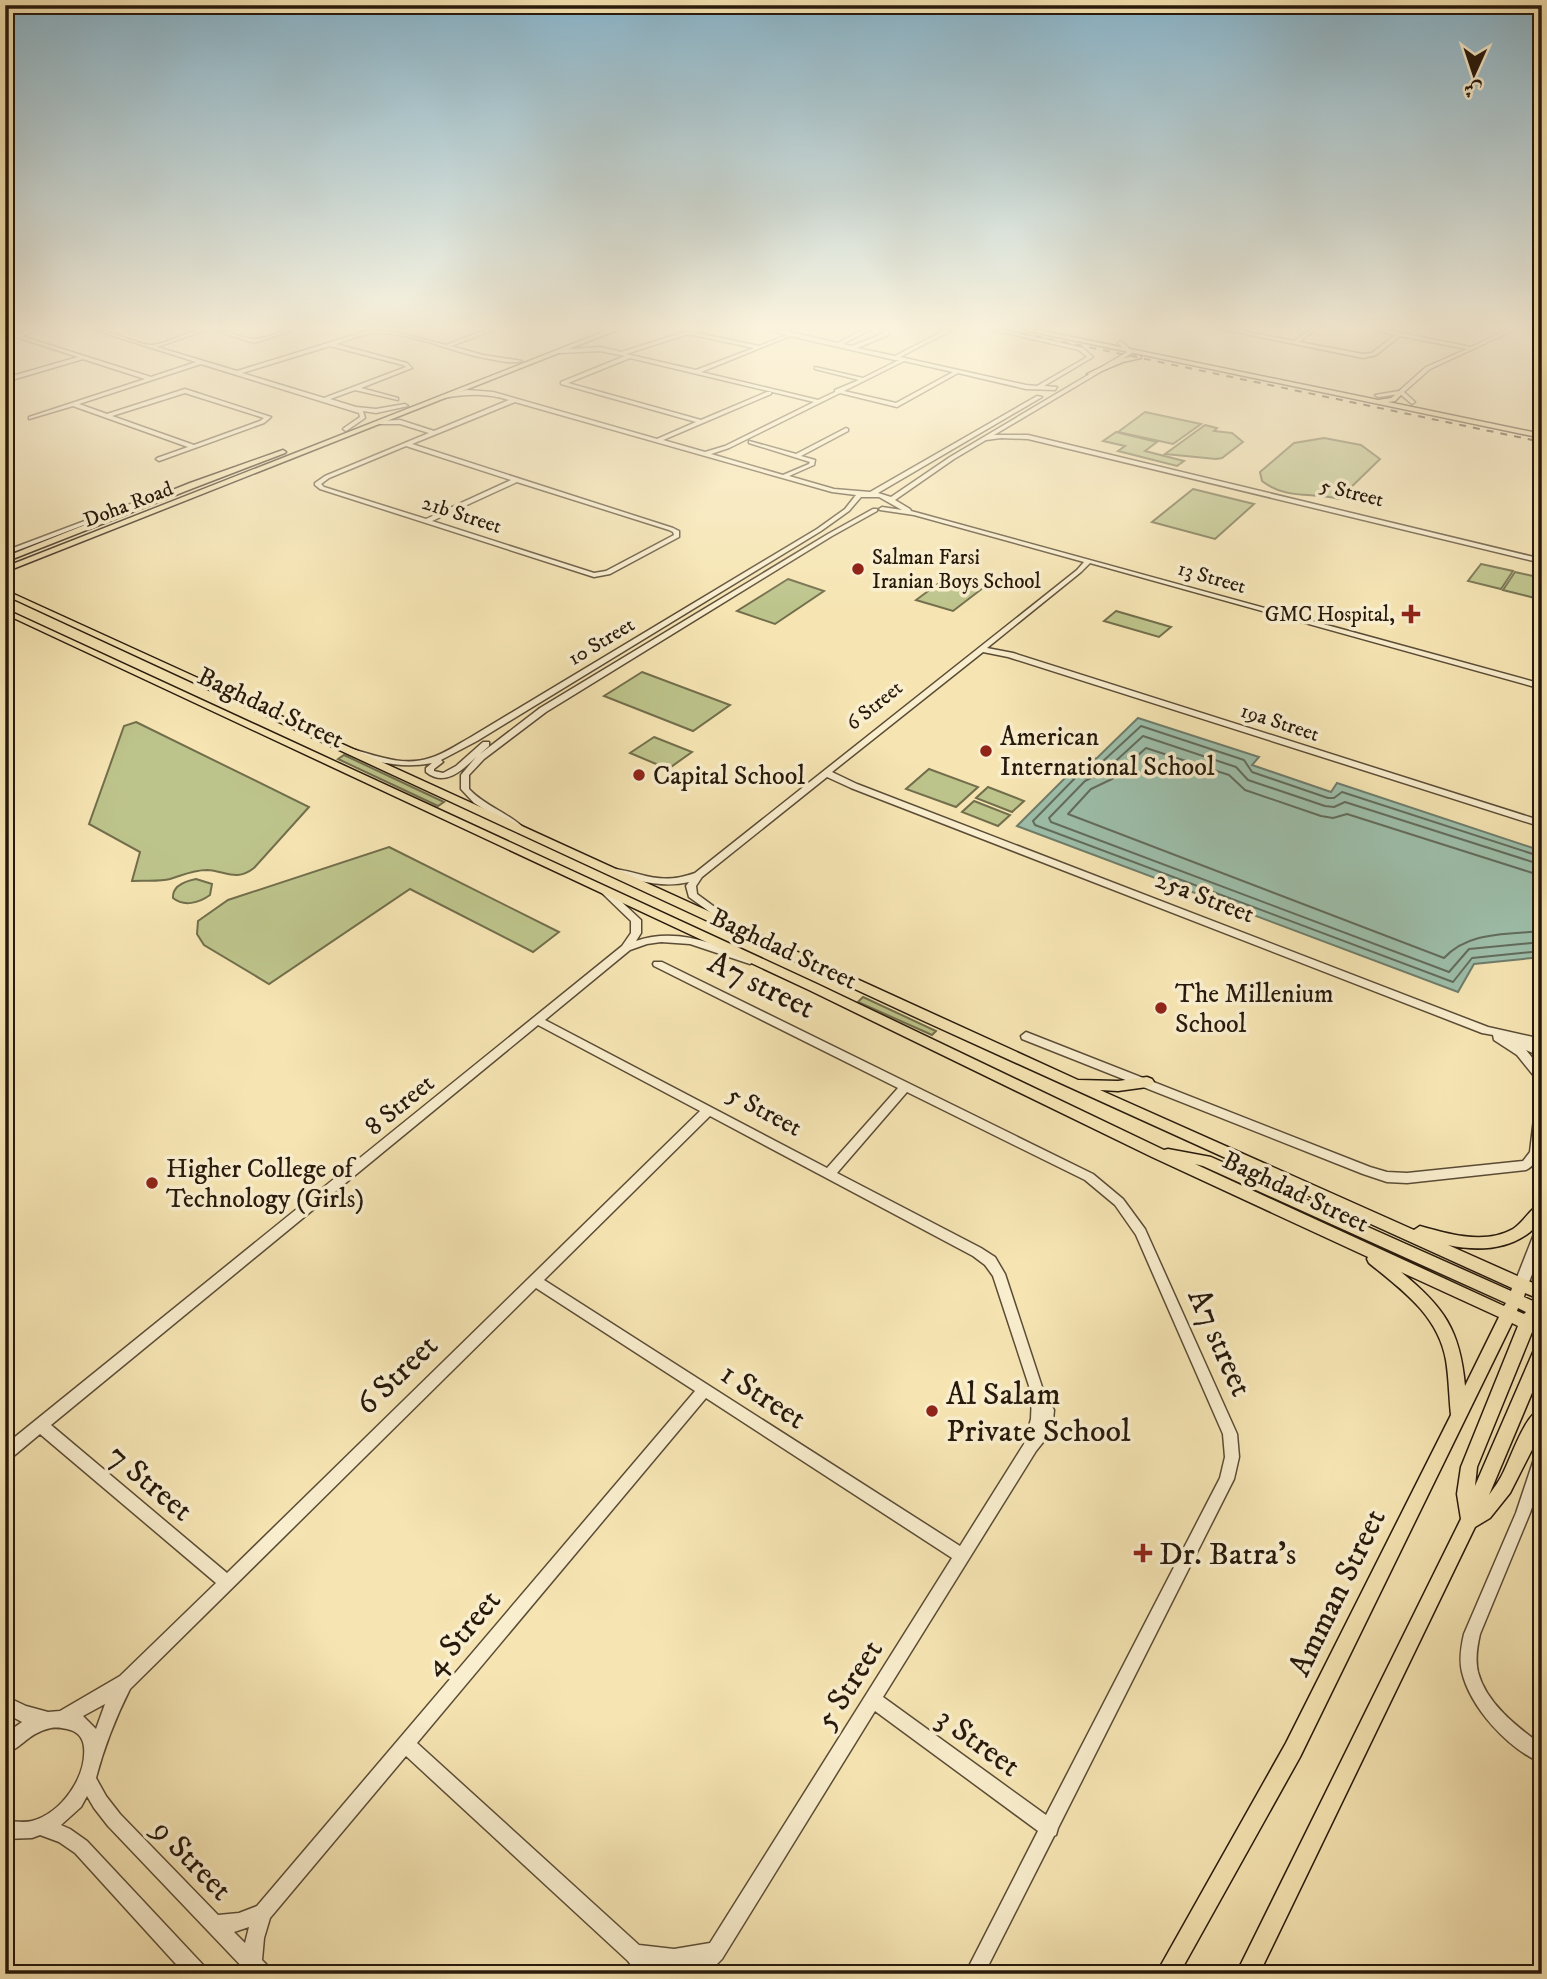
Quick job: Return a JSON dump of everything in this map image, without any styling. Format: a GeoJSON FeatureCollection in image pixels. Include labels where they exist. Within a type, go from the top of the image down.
{"type":"FeatureCollection","features":[{"type":"Feature","properties":{"kind":"main road","name":"Doha Road"},"geometry":{"type":"LineString","coordinates":[[62,538],[157,499],[363,422]]}},
{"type":"Feature","properties":{"kind":"main road","name":"Doha Road"},"geometry":{"type":"LineString","coordinates":[[5,561],[54,552],[379,422]]}},
{"type":"Feature","properties":{"kind":"main road"},"geometry":{"type":"LineString","coordinates":[[1476,422],[1542,436]]}},
{"type":"Feature","properties":{"kind":"main road"},"geometry":{"type":"LineString","coordinates":[[1510,422],[1542,429]]}},
{"type":"Feature","properties":{"kind":"main road"},"geometry":{"type":"LineString","coordinates":[[1504,435],[1530,433]]}},
{"type":"Feature","properties":{"kind":"main road"},"geometry":{"type":"LineString","coordinates":[[5,561],[62,538]]}},
{"type":"Feature","properties":{"kind":"main road"},"geometry":{"type":"LineString","coordinates":[[8,585],[19,570],[54,552]]}},
{"type":"Feature","properties":{"kind":"main road","name":"Baghdad Street"},"geometry":{"type":"LineString","coordinates":[[8,585],[35,606],[729,926],[1380,1221],[1514,1300],[1536,1319]]}},
{"type":"Feature","properties":{"kind":"main road"},"geometry":{"type":"LineString","coordinates":[[5,599],[58,622],[82,627]]}},
{"type":"Feature","properties":{"kind":"main road","name":"Baghdad Street"},"geometry":{"type":"LineString","coordinates":[[7,612],[770,968],[1361,1248],[1514,1300],[1542,1294]]}},
{"type":"Feature","properties":{"kind":"main road"},"geometry":{"type":"LineString","coordinates":[[1068,1081],[1106,1086],[1147,1082]]}},
{"type":"Feature","properties":{"kind":"main road"},"geometry":{"type":"LineString","coordinates":[[1157,1153],[1206,1161],[1514,1300]]}},
{"type":"Feature","properties":{"kind":"main road"},"geometry":{"type":"LineString","coordinates":[[1380,1221],[1448,1240],[1492,1243],[1511,1238],[1526,1229],[1542,1209]]}},
{"type":"Feature","properties":{"kind":"main road"},"geometry":{"type":"LineString","coordinates":[[1361,1248],[1416,1292],[1447,1329],[1457,1366],[1459,1415]]}},
{"type":"Feature","properties":{"kind":"main road"},"geometry":{"type":"LineString","coordinates":[[1469,1521],[1466,1494],[1469,1467],[1536,1319],[1542,1294]]}},
{"type":"Feature","properties":{"kind":"main road","name":"Amman Street"},"geometry":{"type":"LineString","coordinates":[[1167,1974],[1293,1750],[1514,1300]]}},
{"type":"Feature","properties":{"kind":"main road"},"geometry":{"type":"LineString","coordinates":[[1247,1974],[1469,1521],[1542,1350]]}},
{"type":"Feature","properties":{"kind":"main road"},"geometry":{"type":"LineString","coordinates":[[1469,1521],[1498,1500],[1542,1415]]}},
{"type":"Feature","properties":{"kind":"street"},"geometry":{"type":"LineString","coordinates":[[124,422],[192,446]]}},
{"type":"Feature","properties":{"kind":"street"},"geometry":{"type":"LineString","coordinates":[[159,459],[257,422]]}},
{"type":"Feature","properties":{"kind":"street"},"geometry":{"type":"LineString","coordinates":[[346,429],[355,422]]}},
{"type":"Feature","properties":{"kind":"street"},"geometry":{"type":"LineString","coordinates":[[407,422],[434,433]]}},
{"type":"Feature","properties":{"kind":"street"},"geometry":{"type":"LineString","coordinates":[[405,444],[460,422]]}},
{"type":"Feature","properties":{"kind":"street"},"geometry":{"type":"LineString","coordinates":[[595,422],[834,491],[869,494],[995,422]]}},
{"type":"Feature","properties":{"kind":"street"},"geometry":{"type":"LineString","coordinates":[[662,441],[700,422]]}},
{"type":"Feature","properties":{"kind":"street"},"geometry":{"type":"LineString","coordinates":[[706,454],[727,447],[776,422]]}},
{"type":"Feature","properties":{"kind":"street"},"geometry":{"type":"LineString","coordinates":[[893,500],[926,474],[1011,422]]}},
{"type":"Feature","properties":{"kind":"street"},"geometry":{"type":"LineString","coordinates":[[1013,422],[1014,430],[1028,437]]}},
{"type":"Feature","properties":{"kind":"street"},"geometry":{"type":"LineString","coordinates":[[796,456],[846,429]]}},
{"type":"Feature","properties":{"kind":"street","name":"5 Street"},"geometry":{"type":"LineString","coordinates":[[983,439],[1001,436],[1028,437],[1542,561]]}},
{"type":"Feature","properties":{"kind":"street"},"geometry":{"type":"LineString","coordinates":[[751,442],[806,461],[806,464],[783,476]]}},
{"type":"Feature","properties":{"kind":"street"},"geometry":{"type":"LineString","coordinates":[[405,444],[516,480]]}},
{"type":"Feature","properties":{"kind":"street","name":"21b Street"},"geometry":{"type":"LineString","coordinates":[[405,444],[327,477],[317,484],[598,575],[611,572],[669,540],[671,533],[666,527],[516,480]]}},
{"type":"Feature","properties":{"kind":"street"},"geometry":{"type":"LineString","coordinates":[[715,457],[727,447]]}},
{"type":"Feature","properties":{"kind":"street"},"geometry":{"type":"LineString","coordinates":[[428,521],[516,480]]}},
{"type":"Feature","properties":{"kind":"street"},"geometry":{"type":"LineString","coordinates":[[834,491],[854,502]]}},
{"type":"Feature","properties":{"kind":"street","name":"13 Street"},"geometry":{"type":"LineString","coordinates":[[869,494],[893,500],[914,513]]}},
{"type":"Feature","properties":{"kind":"street","name":"10 Street"},"geometry":{"type":"LineString","coordinates":[[352,752],[394,763],[414,764],[434,760],[474,739],[819,530],[854,502],[869,494]]}},
{"type":"Feature","properties":{"kind":"street"},"geometry":{"type":"LineString","coordinates":[[5,561],[134,504],[157,499]]}},
{"type":"Feature","properties":{"kind":"street","name":"10 Street"},"geometry":{"type":"LineString","coordinates":[[522,831],[508,818],[470,795],[463,782],[469,769],[487,751],[543,710],[830,534],[890,507],[893,500]]}},
{"type":"Feature","properties":{"kind":"street","name":"13 Street"},"geometry":{"type":"LineString","coordinates":[[854,502],[863,508],[914,513],[1542,687]]}},
{"type":"Feature","properties":{"kind":"street","name":"6 Street"},"geometry":{"type":"LineString","coordinates":[[610,871],[668,885],[682,883],[698,876],[1091,562]]}},
{"type":"Feature","properties":{"kind":"street","name":"19a Street"},"geometry":{"type":"LineString","coordinates":[[989,643],[1008,654]]}},
{"type":"Feature","properties":{"kind":"street","name":"19a Street"},"geometry":{"type":"LineString","coordinates":[[981,649],[1008,654],[1542,824]]}},
{"type":"Feature","properties":{"kind":"street"},"geometry":{"type":"LineString","coordinates":[[474,739],[432,765],[430,772],[437,776],[452,774],[486,744],[543,710]]}},
{"type":"Feature","properties":{"kind":"street","name":"25a Street"},"geometry":{"type":"LineString","coordinates":[[823,775],[1491,1031],[1542,1043]]}},
{"type":"Feature","properties":{"kind":"street"},"geometry":{"type":"LineString","coordinates":[[698,876],[691,886],[692,895],[729,926]]}},
{"type":"Feature","properties":{"kind":"street"},"geometry":{"type":"LineString","coordinates":[[607,893],[636,920],[636,933],[626,948]]}},
{"type":"Feature","properties":{"kind":"street","name":"8 Street"},"geometry":{"type":"LineString","coordinates":[[5,1454],[626,948],[653,938],[679,937],[770,968]]}},
{"type":"Feature","properties":{"kind":"street","name":"A7 street"},"geometry":{"type":"LineString","coordinates":[[658,964],[1089,1177],[1119,1202],[1141,1233],[1230,1434],[1232,1457],[1227,1479],[974,1974]]}},
{"type":"Feature","properties":{"kind":"street","name":"5 Street"},"geometry":{"type":"LineString","coordinates":[[537,1020],[969,1248],[1002,1288],[1037,1391],[1044,1400],[1047,1421],[1039,1439],[1031,1446],[715,1952],[704,1965],[691,1974]]}},
{"type":"Feature","properties":{"kind":"street"},"geometry":{"type":"LineString","coordinates":[[1491,1031],[1542,1053]]}},
{"type":"Feature","properties":{"kind":"street"},"geometry":{"type":"LineString","coordinates":[[1491,1031],[1521,1052],[1542,1078]]}},
{"type":"Feature","properties":{"kind":"street"},"geometry":{"type":"LineString","coordinates":[[1026,1036],[1367,1171],[1397,1178],[1526,1165],[1536,1152],[1542,1102]]}},
{"type":"Feature","properties":{"kind":"street"},"geometry":{"type":"LineString","coordinates":[[829,1174],[906,1086]]}},
{"type":"Feature","properties":{"kind":"street","name":"6 Street"},"geometry":{"type":"LineString","coordinates":[[89,1781],[113,1704],[126,1682],[709,1110]]}},
{"type":"Feature","properties":{"kind":"street","name":"Amman Street"},"geometry":{"type":"LineString","coordinates":[[1514,1300],[1542,1228]]}},
{"type":"Feature","properties":{"kind":"street","name":"1 Street"},"geometry":{"type":"LineString","coordinates":[[535,1281],[963,1556]]}},
{"type":"Feature","properties":{"kind":"street","name":"4 Street"},"geometry":{"type":"LineString","coordinates":[[257,1968],[255,1938],[263,1913],[704,1390]]}},
{"type":"Feature","properties":{"kind":"street","name":"7 Street"},"geometry":{"type":"LineString","coordinates":[[41,1426],[226,1582]]}},
{"type":"Feature","properties":{"kind":"street"},"geometry":{"type":"LineString","coordinates":[[1542,1456],[1523,1513],[1472,1634],[1467,1662],[1473,1683],[1486,1705],[1508,1729],[1542,1755]]}},
{"type":"Feature","properties":{"kind":"street","name":"6 Street"},"geometry":{"type":"LineString","coordinates":[[5,1746],[21,1732],[56,1720],[126,1682]]}},
{"type":"Feature","properties":{"kind":"street","name":"3 Street"},"geometry":{"type":"LineString","coordinates":[[873,1700],[1050,1829]]}},
{"type":"Feature","properties":{"kind":"street"},"geometry":{"type":"LineString","coordinates":[[5,1704],[23,1714],[80,1725],[91,1737],[95,1755]]}},
{"type":"Feature","properties":{"kind":"street"},"geometry":{"type":"LineString","coordinates":[[405,1744],[635,1954],[645,1967],[656,1974]]}},
{"type":"Feature","properties":{"kind":"street"},"geometry":{"type":"LineString","coordinates":[[9,1833],[41,1827],[61,1816],[78,1800],[89,1781]]}},
{"type":"Feature","properties":{"kind":"street","name":"9 Street"},"geometry":{"type":"LineString","coordinates":[[89,1781],[114,1820],[257,1968]]}},
{"type":"Feature","properties":{"kind":"street"},"geometry":{"type":"LineString","coordinates":[[41,1827],[64,1835],[81,1847],[198,1974]]}},
{"type":"Feature","properties":{"kind":"street"},"geometry":{"type":"LineString","coordinates":[[215,1924],[239,1922],[263,1913]]}},
{"type":"Feature","properties":{"kind":"street"},"geometry":{"type":"LineString","coordinates":[[635,1954],[674,1958],[715,1952]]}},
{"type":"Feature","properties":{"kind":"green space"},"geometry":{"type":"Polygon","coordinates":[[[1131,422],[1201,424],[1173,444],[1118,432],[1131,422]]]}},
{"type":"Feature","properties":{"kind":"green space"},"geometry":{"type":"Polygon","coordinates":[[[1205,425],[1217,428],[1214,431],[1232,433],[1243,442],[1222,458],[1216,459],[1165,454],[1205,425]]]}},
{"type":"Feature","properties":{"kind":"green space"},"geometry":{"type":"Polygon","coordinates":[[[1116,432],[1157,442],[1145,451],[1184,461],[1177,466],[1118,451],[1125,446],[1103,441],[1116,432]]]}},
{"type":"Feature","properties":{"kind":"green space"},"geometry":{"type":"Polygon","coordinates":[[[1324,438],[1361,445],[1380,459],[1339,499],[1280,491],[1262,481],[1260,472],[1294,443],[1324,438]]]}},
{"type":"Feature","properties":{"kind":"green space"},"geometry":{"type":"Polygon","coordinates":[[[1193,489],[1254,504],[1215,539],[1152,522],[1193,489]]]}},
{"type":"Feature","properties":{"kind":"green space"},"geometry":{"type":"Polygon","coordinates":[[[1481,564],[1513,571],[1501,589],[1468,581],[1481,564]]]}},
{"type":"Feature","properties":{"kind":"green space"},"geometry":{"type":"Polygon","coordinates":[[[1515,572],[1542,578],[1542,588],[1535,598],[1503,590],[1515,572]]]}},
{"type":"Feature","properties":{"kind":"green space"},"geometry":{"type":"Polygon","coordinates":[[[947,577],[983,588],[953,611],[916,600],[947,577]]]}},
{"type":"Feature","properties":{"kind":"green space"},"geometry":{"type":"Polygon","coordinates":[[[788,579],[824,591],[775,624],[737,611],[788,579]]]}},
{"type":"Feature","properties":{"kind":"green space"},"geometry":{"type":"Polygon","coordinates":[[[1116,611],[1171,627],[1159,637],[1104,621],[1116,611]]]}},
{"type":"Feature","properties":{"kind":"green space"},"geometry":{"type":"Polygon","coordinates":[[[642,672],[730,705],[693,731],[604,696],[642,672]]]}},
{"type":"Feature","properties":{"kind":"green space"},"geometry":{"type":"Polygon","coordinates":[[[136,722],[309,807],[248,872],[231,875],[202,870],[166,880],[132,881],[140,852],[89,824],[124,726],[136,722]]]}},
{"type":"Feature","properties":{"kind":"green space"},"geometry":{"type":"Polygon","coordinates":[[[654,737],[692,752],[668,769],[630,753],[654,737]]]}},
{"type":"Feature","properties":{"kind":"green space"},"geometry":{"type":"Polygon","coordinates":[[[344,755],[444,802],[438,806],[338,759],[344,755]]]}},
{"type":"Feature","properties":{"kind":"green space"},"geometry":{"type":"Polygon","coordinates":[[[929,769],[978,787],[956,807],[906,789],[929,769]]]}},
{"type":"Feature","properties":{"kind":"green space"},"geometry":{"type":"Polygon","coordinates":[[[988,787],[1024,801],[1012,812],[976,798],[988,787]]]}},
{"type":"Feature","properties":{"kind":"green space"},"geometry":{"type":"Polygon","coordinates":[[[974,801],[1010,815],[998,826],[962,812],[974,801]]]}},
{"type":"Feature","properties":{"kind":"green space"},"geometry":{"type":"Polygon","coordinates":[[[389,847],[559,932],[533,952],[410,889],[269,984],[204,945],[197,934],[198,921],[228,900],[389,847]]]}},
{"type":"Feature","properties":{"kind":"green space"},"geometry":{"type":"Polygon","coordinates":[[[196,879],[212,884],[210,895],[192,903],[173,898],[177,887],[196,879]]]}},
{"type":"Feature","properties":{"kind":"green space"},"geometry":{"type":"Polygon","coordinates":[[[863,997],[936,1031],[932,1035],[858,1002],[863,997]]]}},
{"type":"Feature","properties":{"kind":"water"},"geometry":{"type":"Polygon","coordinates":[[[1138,718],[1259,757],[1252,765],[1331,792],[1337,783],[1542,851],[1542,957],[1474,964],[1458,992],[1017,826],[1076,767],[1097,758],[1138,718]]]}},
{"type":"Feature","properties":{"kind":"railway"},"geometry":{"type":"LineString","coordinates":[[1448,422],[1542,442]]}},
{"type":"Feature","properties":{"kind":"place","name":"Salman Farsi Iranian Boys School"},"geometry":{"type":"Point","coordinates":[858,569]}},
{"type":"Feature","properties":{"kind":"place","name":"GMC Hospital,"},"geometry":{"type":"Point","coordinates":[1411,614]}},
{"type":"Feature","properties":{"kind":"place","name":"American International School"},"geometry":{"type":"Point","coordinates":[986,751]}},
{"type":"Feature","properties":{"kind":"place","name":"Capital School"},"geometry":{"type":"Point","coordinates":[639,775]}},
{"type":"Feature","properties":{"kind":"place","name":"The Millenium School"},"geometry":{"type":"Point","coordinates":[1161,1008]}},
{"type":"Feature","properties":{"kind":"place","name":"Higher College of Technology (Girls)"},"geometry":{"type":"Point","coordinates":[152,1183]}},
{"type":"Feature","properties":{"kind":"place","name":"Al Salam Private School"},"geometry":{"type":"Point","coordinates":[932,1411]}},
{"type":"Feature","properties":{"kind":"place","name":"Dr. Batra's"},"geometry":{"type":"Point","coordinates":[1143,1553]}}]}
